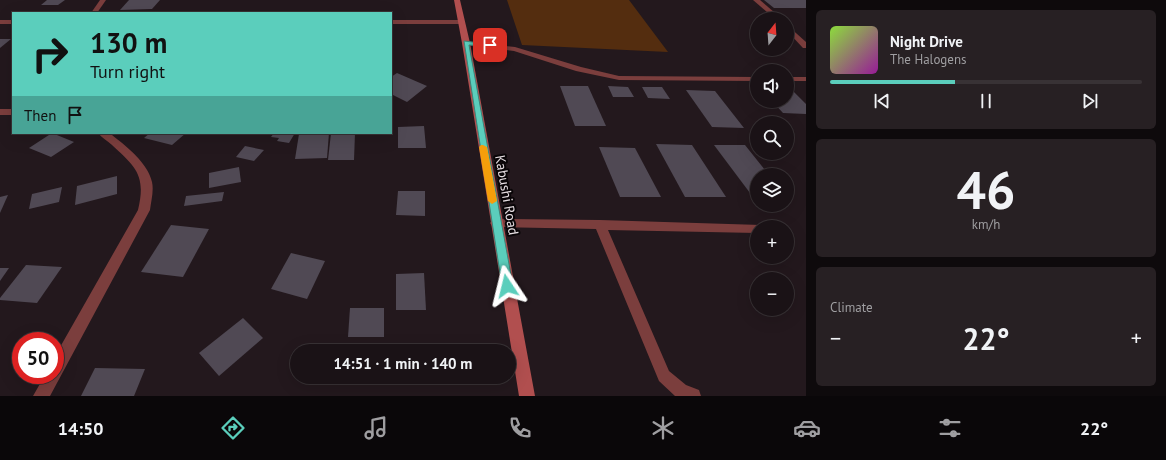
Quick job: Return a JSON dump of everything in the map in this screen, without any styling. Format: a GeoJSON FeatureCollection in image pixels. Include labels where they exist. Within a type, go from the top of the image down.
{"type":"FeatureCollection","features":[{"type":"Feature","properties":{"kind":"main road","name":"Kabushi Road"},"geometry":{"type":"LineString","coordinates":[[457,0],[466,42],[527,396]]}},
{"type":"Feature","properties":{"kind":"street"},"geometry":{"type":"LineString","coordinates":[[95,12],[102,0]]}},
{"type":"Feature","properties":{"kind":"street"},"geometry":{"type":"LineString","coordinates":[[756,0],[771,12]]}},
{"type":"Feature","properties":{"kind":"street"},"geometry":{"type":"LineString","coordinates":[[0,22],[12,22]]}},
{"type":"Feature","properties":{"kind":"street"},"geometry":{"type":"LineString","coordinates":[[392,22],[461,22]]}},
{"type":"Feature","properties":{"kind":"street"},"geometry":{"type":"LineString","coordinates":[[794,34],[806,46]]}},
{"type":"Feature","properties":{"kind":"street"},"geometry":{"type":"LineString","coordinates":[[466,42],[516,49],[579,69],[619,78],[750,79]]}},
{"type":"Feature","properties":{"kind":"street"},"geometry":{"type":"LineString","coordinates":[[794,79],[806,79]]}},
{"type":"Feature","properties":{"kind":"street"},"geometry":{"type":"LineString","coordinates":[[0,112],[12,112]]}},
{"type":"Feature","properties":{"kind":"street"},"geometry":{"type":"LineString","coordinates":[[64,355],[144,210],[147,191],[146,179],[141,169],[114,140],[105,134]]}},
{"type":"Feature","properties":{"kind":"street"},"geometry":{"type":"LineString","coordinates":[[496,223],[750,228]]}},
{"type":"Feature","properties":{"kind":"street"},"geometry":{"type":"LineString","coordinates":[[600,224],[664,376],[674,387],[687,395],[694,396]]}},
{"type":"Feature","properties":{"kind":"street"},"geometry":{"type":"LineString","coordinates":[[41,396],[48,384]]}},
{"type":"Feature","properties":{"kind":"shaded area"},"geometry":{"type":"Polygon","coordinates":[[[507,0],[629,0],[668,52],[522,45],[507,0]]]}},
{"type":"Feature","properties":{"kind":"building"},"geometry":{"type":"Polygon","coordinates":[[[47,0],[65,0],[58,5],[41,5],[47,0]]]}},
{"type":"Feature","properties":{"kind":"building"},"geometry":{"type":"Polygon","coordinates":[[[129,0],[160,0],[152,9],[120,10],[129,0]]]}},
{"type":"Feature","properties":{"kind":"building"},"geometry":{"type":"Polygon","coordinates":[[[764,0],[806,0],[806,8],[774,8],[764,0]]]}},
{"type":"Feature","properties":{"kind":"building"},"geometry":{"type":"Polygon","coordinates":[[[0,39],[11,39],[0,48],[0,39]]]}},
{"type":"Feature","properties":{"kind":"building"},"geometry":{"type":"Polygon","coordinates":[[[397,73],[427,86],[407,102],[392,94],[392,76],[397,73]]]}},
{"type":"Feature","properties":{"kind":"building"},"geometry":{"type":"Polygon","coordinates":[[[560,86],[588,86],[606,126],[575,126],[560,86]]]}},
{"type":"Feature","properties":{"kind":"building"},"geometry":{"type":"Polygon","coordinates":[[[608,86],[628,87],[634,97],[613,97],[608,86]]]}},
{"type":"Feature","properties":{"kind":"building"},"geometry":{"type":"Polygon","coordinates":[[[642,87],[662,87],[670,99],[648,98],[642,87]]]}},
{"type":"Feature","properties":{"kind":"building"},"geometry":{"type":"Polygon","coordinates":[[[686,90],[715,91],[744,128],[712,127],[686,90]]]}},
{"type":"Feature","properties":{"kind":"building"},"geometry":{"type":"Polygon","coordinates":[[[794,92],[806,104],[806,114],[783,113],[778,108],[794,108],[794,92]]]}},
{"type":"Feature","properties":{"kind":"building"},"geometry":{"type":"Polygon","coordinates":[[[424,126],[426,148],[398,148],[398,127],[424,126]]]}},
{"type":"Feature","properties":{"kind":"building"},"geometry":{"type":"Polygon","coordinates":[[[50,134],[54,134],[74,142],[51,157],[29,148],[50,134]]]}},
{"type":"Feature","properties":{"kind":"building"},"geometry":{"type":"Polygon","coordinates":[[[149,134],[185,134],[172,145],[144,138],[149,134]]]}},
{"type":"Feature","properties":{"kind":"building"},"geometry":{"type":"Polygon","coordinates":[[[273,134],[294,134],[289,143],[277,141],[279,138],[271,137],[273,134]]]}},
{"type":"Feature","properties":{"kind":"building"},"geometry":{"type":"Polygon","coordinates":[[[299,134],[329,134],[327,158],[295,159],[299,134]]]}},
{"type":"Feature","properties":{"kind":"building"},"geometry":{"type":"Polygon","coordinates":[[[331,134],[355,134],[354,160],[328,160],[331,134]]]}},
{"type":"Feature","properties":{"kind":"building"},"geometry":{"type":"Polygon","coordinates":[[[656,144],[692,145],[726,197],[685,197],[656,144]]]}},
{"type":"Feature","properties":{"kind":"building"},"geometry":{"type":"Polygon","coordinates":[[[714,145],[745,145],[750,151],[750,160],[757,160],[763,168],[750,168],[750,193],[714,145]]]}},
{"type":"Feature","properties":{"kind":"building"},"geometry":{"type":"Polygon","coordinates":[[[245,146],[264,150],[254,161],[236,157],[245,146]]]}},
{"type":"Feature","properties":{"kind":"building"},"geometry":{"type":"Polygon","coordinates":[[[599,147],[635,148],[661,197],[620,197],[599,147]]]}},
{"type":"Feature","properties":{"kind":"building"},"geometry":{"type":"Polygon","coordinates":[[[239,167],[241,182],[209,188],[209,173],[239,167]]]}},
{"type":"Feature","properties":{"kind":"building"},"geometry":{"type":"Polygon","coordinates":[[[117,176],[117,194],[75,205],[77,186],[117,176]]]}},
{"type":"Feature","properties":{"kind":"building"},"geometry":{"type":"Polygon","coordinates":[[[62,187],[59,202],[29,209],[32,194],[62,187]]]}},
{"type":"Feature","properties":{"kind":"building"},"geometry":{"type":"Polygon","coordinates":[[[398,191],[425,191],[425,216],[396,215],[398,191]]]}},
{"type":"Feature","properties":{"kind":"building"},"geometry":{"type":"Polygon","coordinates":[[[224,192],[222,201],[184,206],[186,196],[224,192]]]}},
{"type":"Feature","properties":{"kind":"building"},"geometry":{"type":"Polygon","coordinates":[[[8,195],[0,213],[0,197],[8,195]]]}},
{"type":"Feature","properties":{"kind":"building"},"geometry":{"type":"Polygon","coordinates":[[[171,225],[209,229],[183,277],[141,272],[171,225]]]}},
{"type":"Feature","properties":{"kind":"building"},"geometry":{"type":"Polygon","coordinates":[[[291,253],[325,261],[307,299],[271,289],[291,253]]]}},
{"type":"Feature","properties":{"kind":"building"},"geometry":{"type":"Polygon","coordinates":[[[26,265],[62,267],[37,303],[0,300],[0,298],[26,265]]]}},
{"type":"Feature","properties":{"kind":"building"},"geometry":{"type":"Polygon","coordinates":[[[0,268],[9,268],[0,281],[0,268]]]}},
{"type":"Feature","properties":{"kind":"building"},"geometry":{"type":"Polygon","coordinates":[[[424,273],[426,310],[396,310],[396,274],[424,273]]]}},
{"type":"Feature","properties":{"kind":"building"},"geometry":{"type":"Polygon","coordinates":[[[350,308],[384,308],[384,337],[348,337],[350,308]]]}},
{"type":"Feature","properties":{"kind":"building"},"geometry":{"type":"Polygon","coordinates":[[[243,318],[263,338],[219,376],[199,353],[243,318]]]}},
{"type":"Feature","properties":{"kind":"building"},"geometry":{"type":"Polygon","coordinates":[[[95,368],[145,369],[134,396],[81,396],[95,368]]]}},
{"type":"Feature","properties":{"kind":"slow traffic"},"geometry":{"type":"LineString","coordinates":[[483,147],[492,201]]}},
{"type":"Feature","properties":{"kind":"route"},"geometry":{"type":"LineString","coordinates":[[490,45],[466,42],[507,286]]}}]}
